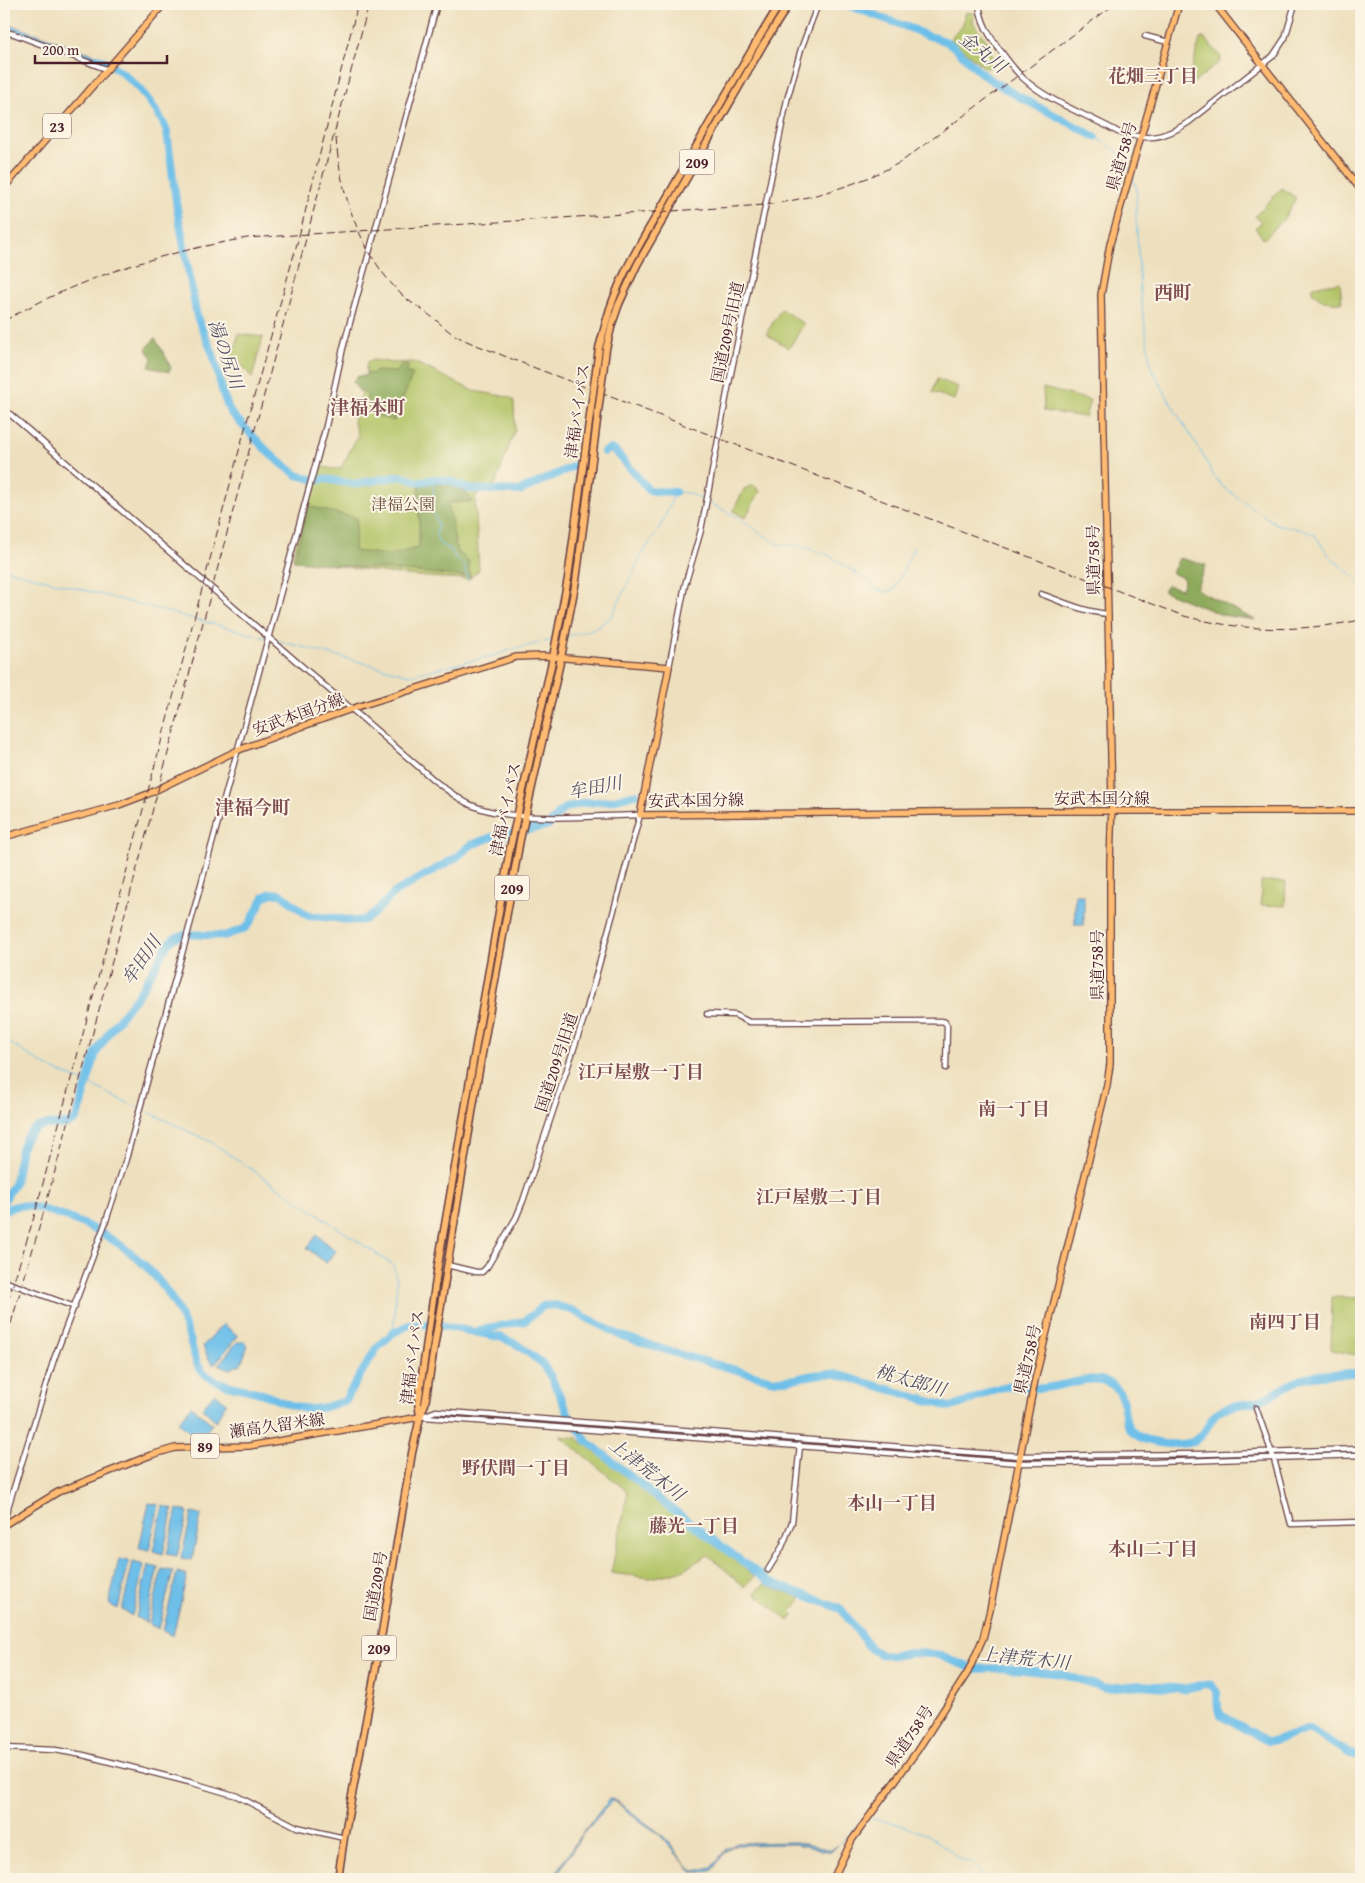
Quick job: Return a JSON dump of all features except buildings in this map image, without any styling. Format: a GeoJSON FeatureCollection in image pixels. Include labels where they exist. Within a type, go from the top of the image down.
{"type":"FeatureCollection","features":[{"type":"Feature","properties":{"kind":"highway","name":"津福バイパス"},"geometry":{"type":"LineString","coordinates":[[420,1417],[425,1404],[477,1082],[525,816],[562,658],[576,581],[609,323],[619,284],[720,104],[780,4]]}},
{"type":"Feature","properties":{"kind":"highway","name":"津福バイパス"},"geometry":{"type":"LineString","coordinates":[[420,1417],[418,1403],[465,1104],[516,816],[553,657],[568,578],[599,348],[636,265],[789,4]]}},
{"type":"Feature","properties":{"kind":"highway","name":"国道209号"},"geometry":{"type":"LineString","coordinates":[[338,1879],[420,1417]]}},
{"type":"Feature","properties":{"kind":"main road","name":"23"},"geometry":{"type":"LineString","coordinates":[[4,188],[164,4]]}},
{"type":"Feature","properties":{"kind":"main road","name":"県道758号"},"geometry":{"type":"LineString","coordinates":[[833,1879],[852,1840],[917,1751],[968,1672],[988,1623],[1033,1392],[1109,1075],[1112,812],[1101,295],[1104,269],[1110,244],[1179,4]]}},
{"type":"Feature","properties":{"kind":"main road"},"geometry":{"type":"LineString","coordinates":[[1215,4],[1361,190]]}},
{"type":"Feature","properties":{"kind":"main road","name":"安武本国分線"},"geometry":{"type":"LineString","coordinates":[[4,836],[118,806],[148,794],[236,751],[351,709],[516,657],[543,656],[669,667],[640,815],[1361,811]]}},
{"type":"Feature","properties":{"kind":"main road","name":"瀬高久留米線"},"geometry":{"type":"LineString","coordinates":[[4,1524],[58,1492],[151,1455],[175,1448],[250,1446],[420,1417]]}},
{"type":"Feature","properties":{"kind":"street"},"geometry":{"type":"LineString","coordinates":[[4,1520],[54,1359],[100,1239],[126,1158],[267,636],[326,426],[343,348],[437,4]]}},
{"type":"Feature","properties":{"kind":"street","name":"国道209号旧道"},"geometry":{"type":"LineString","coordinates":[[669,667],[685,585],[701,530],[787,100],[801,49],[818,4]]}},
{"type":"Feature","properties":{"kind":"street"},"geometry":{"type":"LineString","coordinates":[[979,4],[983,22],[990,36],[1024,79],[1041,93],[1118,132],[1155,138],[1176,130],[1273,56],[1285,38],[1295,4]]}},
{"type":"Feature","properties":{"kind":"street"},"geometry":{"type":"LineString","coordinates":[[4,32],[108,67]]}},
{"type":"Feature","properties":{"kind":"street"},"geometry":{"type":"LineString","coordinates":[[1144,36],[1168,42]]}},
{"type":"Feature","properties":{"kind":"street"},"geometry":{"type":"LineString","coordinates":[[4,409],[452,794],[470,804],[492,812],[516,816],[640,815]]}},
{"type":"Feature","properties":{"kind":"street"},"geometry":{"type":"LineString","coordinates":[[1041,594],[1080,609],[1108,614]]}},
{"type":"Feature","properties":{"kind":"street","name":"国道209号旧道"},"geometry":{"type":"LineString","coordinates":[[447,1265],[482,1272],[487,1267],[516,1218],[526,1194],[586,1012],[640,815]]}},
{"type":"Feature","properties":{"kind":"street"},"geometry":{"type":"LineString","coordinates":[[707,1014],[735,1015],[749,1022],[941,1021],[945,1022],[947,1026],[946,1068]]}},
{"type":"Feature","properties":{"kind":"street"},"geometry":{"type":"LineString","coordinates":[[4,1281],[75,1306]]}},
{"type":"Feature","properties":{"kind":"street"},"geometry":{"type":"LineString","coordinates":[[1256,1408],[1274,1458],[1291,1524],[1361,1522]]}},
{"type":"Feature","properties":{"kind":"street"},"geometry":{"type":"LineString","coordinates":[[420,1417],[436,1412],[1020,1456],[1063,1457],[1361,1449]]}},
{"type":"Feature","properties":{"kind":"street"},"geometry":{"type":"LineString","coordinates":[[420,1417],[1019,1463],[1138,1462],[1361,1455]]}},
{"type":"Feature","properties":{"kind":"street"},"geometry":{"type":"LineString","coordinates":[[768,1570],[782,1547],[792,1522],[801,1439]]}},
{"type":"Feature","properties":{"kind":"street"},"geometry":{"type":"LineString","coordinates":[[4,1748],[55,1750],[83,1755],[193,1783],[237,1796],[297,1827],[344,1838]]}},
{"type":"Feature","properties":{"kind":"green space"},"geometry":{"type":"Polygon","coordinates":[[[966,12],[973,13],[974,19],[972,20],[992,48],[989,51],[996,62],[986,69],[950,39],[962,26],[966,12]]]}},
{"type":"Feature","properties":{"kind":"green space"},"geometry":{"type":"Polygon","coordinates":[[[1204,37],[1221,57],[1220,62],[1192,84],[1188,83],[1200,39],[1204,37]]]}},
{"type":"Feature","properties":{"kind":"green space"},"geometry":{"type":"Polygon","coordinates":[[[1282,188],[1296,198],[1283,220],[1264,239],[1255,228],[1261,222],[1255,216],[1282,188]]]}},
{"type":"Feature","properties":{"kind":"green space"},"geometry":{"type":"Polygon","coordinates":[[[1340,282],[1342,303],[1324,301],[1312,292],[1312,287],[1340,282]]]}},
{"type":"Feature","properties":{"kind":"green space"},"geometry":{"type":"Polygon","coordinates":[[[781,309],[804,324],[789,348],[766,334],[781,309]]]}},
{"type":"Feature","properties":{"kind":"green space"},"geometry":{"type":"Polygon","coordinates":[[[238,334],[263,337],[252,378],[232,356],[231,349],[237,344],[238,334]]]}},
{"type":"Feature","properties":{"kind":"green space"},"geometry":{"type":"Polygon","coordinates":[[[155,338],[171,368],[169,372],[149,367],[152,358],[146,349],[155,338]]]}},
{"type":"Feature","properties":{"kind":"green space","name":"津福公園"},"geometry":{"type":"Polygon","coordinates":[[[375,360],[392,363],[414,362],[474,391],[509,397],[514,401],[515,430],[495,485],[475,496],[479,570],[469,579],[402,575],[292,558],[318,466],[334,469],[341,468],[358,435],[353,420],[366,382],[366,366],[368,361],[375,360]]]}},
{"type":"Feature","properties":{"kind":"green space"},"geometry":{"type":"Polygon","coordinates":[[[402,364],[408,365],[407,373],[413,374],[394,421],[377,416],[368,407],[367,394],[359,391],[353,382],[358,376],[364,376],[368,373],[372,374],[375,371],[396,372],[402,364]]]}},
{"type":"Feature","properties":{"kind":"green space"},"geometry":{"type":"Polygon","coordinates":[[[937,379],[958,387],[954,400],[932,392],[937,379]]]}},
{"type":"Feature","properties":{"kind":"green space"},"geometry":{"type":"Polygon","coordinates":[[[1043,388],[1090,400],[1085,417],[1044,411],[1043,388]]]}},
{"type":"Feature","properties":{"kind":"green space"},"geometry":{"type":"Polygon","coordinates":[[[419,482],[456,487],[468,495],[472,502],[448,503],[457,552],[468,560],[470,577],[294,561],[308,506],[357,518],[354,551],[392,555],[419,547],[419,482]]]}},
{"type":"Feature","properties":{"kind":"green space"},"geometry":{"type":"Polygon","coordinates":[[[753,485],[760,491],[745,518],[733,511],[744,489],[753,485]]]}},
{"type":"Feature","properties":{"kind":"green space"},"geometry":{"type":"Polygon","coordinates":[[[1179,558],[1206,565],[1196,589],[1255,620],[1222,615],[1163,591],[1167,585],[1181,589],[1184,584],[1183,578],[1172,573],[1179,558]]]}},
{"type":"Feature","properties":{"kind":"green space"},"geometry":{"type":"Polygon","coordinates":[[[1261,881],[1286,882],[1285,906],[1261,905],[1261,881]]]}},
{"type":"Feature","properties":{"kind":"green space"},"geometry":{"type":"Polygon","coordinates":[[[1332,1297],[1361,1298],[1361,1356],[1331,1350],[1332,1297]]]}},
{"type":"Feature","properties":{"kind":"green space"},"geometry":{"type":"Polygon","coordinates":[[[560,1436],[577,1438],[755,1576],[745,1587],[708,1555],[681,1571],[651,1578],[611,1573],[628,1492],[560,1436]]]}},
{"type":"Feature","properties":{"kind":"green space"},"geometry":{"type":"Polygon","coordinates":[[[764,1584],[802,1598],[791,1612],[794,1615],[789,1621],[755,1593],[764,1584]]]}},
{"type":"Feature","properties":{"kind":"water"},"geometry":{"type":"Polygon","coordinates":[[[4,24],[107,59],[104,63],[15,31],[4,29],[4,24]]]}},
{"type":"Feature","properties":{"kind":"water"},"geometry":{"type":"Polygon","coordinates":[[[1075,895],[1084,895],[1084,925],[1075,925],[1075,895]]]}},
{"type":"Feature","properties":{"kind":"water"},"geometry":{"type":"Polygon","coordinates":[[[317,1235],[336,1251],[326,1263],[307,1248],[317,1235]]]}},
{"type":"Feature","properties":{"kind":"water"},"geometry":{"type":"Polygon","coordinates":[[[223,1324],[238,1336],[214,1365],[208,1358],[203,1346],[223,1324]]]}},
{"type":"Feature","properties":{"kind":"water"},"geometry":{"type":"Polygon","coordinates":[[[243,1340],[248,1345],[241,1364],[230,1369],[218,1365],[238,1341],[240,1343],[243,1340]]]}},
{"type":"Feature","properties":{"kind":"water"},"geometry":{"type":"Polygon","coordinates":[[[215,1393],[226,1403],[216,1421],[202,1408],[215,1393]]]}},
{"type":"Feature","properties":{"kind":"water"},"geometry":{"type":"Polygon","coordinates":[[[191,1406],[212,1424],[203,1435],[194,1432],[192,1434],[178,1422],[191,1406]]]}},
{"type":"Feature","properties":{"kind":"water"},"geometry":{"type":"Polygon","coordinates":[[[149,1503],[159,1505],[149,1550],[139,1548],[149,1503]]]}},
{"type":"Feature","properties":{"kind":"water"},"geometry":{"type":"Polygon","coordinates":[[[163,1506],[173,1509],[163,1554],[153,1551],[163,1506]]]}},
{"type":"Feature","properties":{"kind":"water"},"geometry":{"type":"Polygon","coordinates":[[[177,1509],[188,1512],[177,1556],[167,1554],[177,1509]]]}},
{"type":"Feature","properties":{"kind":"water"},"geometry":{"type":"Polygon","coordinates":[[[192,1513],[201,1515],[192,1560],[181,1558],[192,1513]]]}},
{"type":"Feature","properties":{"kind":"water"},"geometry":{"type":"Polygon","coordinates":[[[119,1559],[129,1561],[118,1609],[109,1604],[119,1559]]]}},
{"type":"Feature","properties":{"kind":"water"},"geometry":{"type":"Polygon","coordinates":[[[133,1562],[144,1565],[132,1616],[122,1610],[133,1562]]]}},
{"type":"Feature","properties":{"kind":"water"},"geometry":{"type":"Polygon","coordinates":[[[148,1565],[158,1568],[146,1623],[136,1617],[148,1565]]]}},
{"type":"Feature","properties":{"kind":"water"},"geometry":{"type":"Polygon","coordinates":[[[162,1569],[173,1571],[159,1629],[149,1624],[162,1569]]]}},
{"type":"Feature","properties":{"kind":"water"},"geometry":{"type":"Polygon","coordinates":[[[177,1572],[187,1575],[173,1636],[163,1631],[177,1572]]]}},
{"type":"Feature","properties":{"kind":"water"},"geometry":{"type":"Polygon","coordinates":[[[610,1799],[616,1800],[660,1834],[670,1843],[686,1865],[695,1871],[712,1867],[726,1849],[737,1843],[796,1842],[831,1850],[838,1845],[831,1852],[795,1844],[737,1845],[725,1852],[713,1869],[704,1872],[692,1872],[659,1834],[627,1812],[616,1801],[612,1801],[581,1836],[555,1879],[553,1879],[579,1837],[610,1799]]]}},
{"type":"Feature","properties":{"kind":"waterway","name":"金丸川"},"geometry":{"type":"LineString","coordinates":[[845,4],[946,42],[981,73],[995,82],[1095,137]]}},
{"type":"Feature","properties":{"kind":"waterway","name":"湯の尻川"},"geometry":{"type":"LineString","coordinates":[[97,58],[118,70],[139,89],[156,110],[167,132],[177,208],[197,317],[213,354],[223,394],[230,412],[271,455],[297,475],[315,480],[325,479],[354,484],[400,476],[419,482],[435,479],[450,481],[469,489],[520,491],[574,466]]}},
{"type":"Feature","properties":{"kind":"waterway"},"geometry":{"type":"LineString","coordinates":[[1095,137],[1116,150],[1129,170]]}},
{"type":"Feature","properties":{"kind":"waterway"},"geometry":{"type":"LineString","coordinates":[[1132,176],[1137,189],[1136,212],[1140,292],[1151,367],[1174,409],[1214,476],[1223,487],[1276,524],[1307,531],[1315,535],[1330,557],[1361,583]]}},
{"type":"Feature","properties":{"kind":"waterway","name":"湯の尻川"},"geometry":{"type":"LineString","coordinates":[[604,452],[611,449],[616,452],[648,489],[675,492]]}},
{"type":"Feature","properties":{"kind":"waterway"},"geometry":{"type":"LineString","coordinates":[[431,479],[434,487],[432,509],[438,525],[437,539],[440,544],[451,550],[456,559],[464,565],[468,581]]}},
{"type":"Feature","properties":{"kind":"waterway"},"geometry":{"type":"LineString","coordinates":[[568,636],[596,628],[611,617],[644,551],[662,524],[675,492],[689,493],[739,518],[777,544],[800,546],[828,555],[867,580],[874,588],[885,592],[894,590],[914,547]]}},
{"type":"Feature","properties":{"kind":"waterway"},"geometry":{"type":"LineString","coordinates":[[4,569],[267,638]]}},
{"type":"Feature","properties":{"kind":"waterway"},"geometry":{"type":"LineString","coordinates":[[275,640],[410,675],[552,640]]}},
{"type":"Feature","properties":{"kind":"waterway","name":"牟田川"},"geometry":{"type":"LineString","coordinates":[[4,1201],[14,1184],[20,1155],[28,1135],[38,1127],[67,1124],[77,1118],[96,1053],[112,1028],[140,992],[168,944],[174,938],[187,934],[224,936],[244,929],[250,923],[264,897],[271,893],[281,894],[308,916],[354,921],[364,920],[372,915],[394,893],[457,857],[471,845],[492,837],[549,825],[563,809],[582,803],[609,801],[636,794]]}},
{"type":"Feature","properties":{"kind":"waterway"},"geometry":{"type":"LineString","coordinates":[[4,1039],[54,1070],[91,1085],[138,1108]]}},
{"type":"Feature","properties":{"kind":"waterway"},"geometry":{"type":"LineString","coordinates":[[142,1109],[211,1142],[393,1265],[397,1281],[393,1333]]}},
{"type":"Feature","properties":{"kind":"waterway","name":"上津荒木川"},"geometry":{"type":"LineString","coordinates":[[4,1211],[16,1206],[38,1208],[85,1225],[116,1242],[144,1265],[168,1293],[184,1323],[196,1361],[206,1375],[225,1384],[260,1393],[297,1407],[315,1409],[344,1402],[376,1349],[393,1333],[409,1325],[434,1324],[500,1337],[518,1345],[542,1363],[551,1377],[570,1417],[587,1441],[659,1499],[768,1581],[841,1609],[871,1649],[880,1654],[891,1656],[911,1653],[935,1654],[974,1669],[1005,1668],[1062,1674],[1105,1688],[1142,1685],[1184,1689],[1205,1684],[1211,1685],[1217,1692],[1218,1709],[1221,1715],[1267,1741],[1275,1741],[1309,1729],[1350,1754],[1361,1756]]}},
{"type":"Feature","properties":{"kind":"waterway","name":"桃太郎川"},"geometry":{"type":"LineString","coordinates":[[480,1330],[525,1321],[543,1306],[555,1305],[574,1311],[619,1335],[678,1354],[769,1379],[786,1380],[818,1374],[836,1374],[950,1407],[1003,1387],[1044,1388],[1085,1380],[1100,1380],[1113,1385],[1120,1394],[1127,1423],[1136,1434],[1150,1441],[1166,1444],[1190,1443],[1202,1435],[1212,1419],[1221,1410],[1264,1399],[1299,1380],[1319,1375],[1361,1372]]}},
{"type":"Feature","properties":{"kind":"waterway"},"geometry":{"type":"LineString","coordinates":[[839,1844],[865,1817]]}},
{"type":"Feature","properties":{"kind":"waterway"},"geometry":{"type":"LineString","coordinates":[[871,1819],[891,1822],[926,1834],[947,1848],[959,1859],[973,1864],[986,1879]]}},
{"type":"Feature","properties":{"kind":"railway"},"geometry":{"type":"LineString","coordinates":[[4,1313],[34,1217],[244,432],[298,240],[358,4]]}},
{"type":"Feature","properties":{"kind":"railway"},"geometry":{"type":"LineString","coordinates":[[4,1347],[92,1036],[369,4]]}},
{"type":"Feature","properties":{"kind":"railway"},"geometry":{"type":"LineString","coordinates":[[4,321],[33,305],[92,279],[152,259],[247,238],[765,205],[801,199],[835,190],[901,162],[1115,4]]}},
{"type":"Feature","properties":{"kind":"railway"},"geometry":{"type":"LineString","coordinates":[[336,138],[342,181],[348,202],[364,242],[375,261],[401,294],[450,332],[466,341],[1184,616],[1229,625],[1272,629],[1316,627],[1361,620]]}},
{"type":"Feature","properties":{"kind":"district","name":"花畑三丁目"},"geometry":{"type":"Point","coordinates":[1153,75]}},
{"type":"Feature","properties":{"kind":"district","name":"西町"},"geometry":{"type":"Point","coordinates":[1173,292]}},
{"type":"Feature","properties":{"kind":"district","name":"津福本町"},"geometry":{"type":"Point","coordinates":[368,407]}},
{"type":"Feature","properties":{"kind":"district","name":"津福今町"},"geometry":{"type":"Point","coordinates":[253,807]}},
{"type":"Feature","properties":{"kind":"district","name":"江戸屋敷一丁目"},"geometry":{"type":"Point","coordinates":[641,1071]}},
{"type":"Feature","properties":{"kind":"district","name":"南一丁目"},"geometry":{"type":"Point","coordinates":[1014,1108]}},
{"type":"Feature","properties":{"kind":"district","name":"江戸屋敷二丁目"},"geometry":{"type":"Point","coordinates":[819,1196]}},
{"type":"Feature","properties":{"kind":"district","name":"南四丁目"},"geometry":{"type":"Point","coordinates":[1285,1321]}},
{"type":"Feature","properties":{"kind":"district","name":"野伏間一丁目"},"geometry":{"type":"Point","coordinates":[516,1467]}},
{"type":"Feature","properties":{"kind":"district","name":"本山一丁目"},"geometry":{"type":"Point","coordinates":[892,1502]}},
{"type":"Feature","properties":{"kind":"district","name":"藤光一丁目"},"geometry":{"type":"Point","coordinates":[694,1525]}},
{"type":"Feature","properties":{"kind":"district","name":"本山二丁目"},"geometry":{"type":"Point","coordinates":[1153,1548]}}]}
